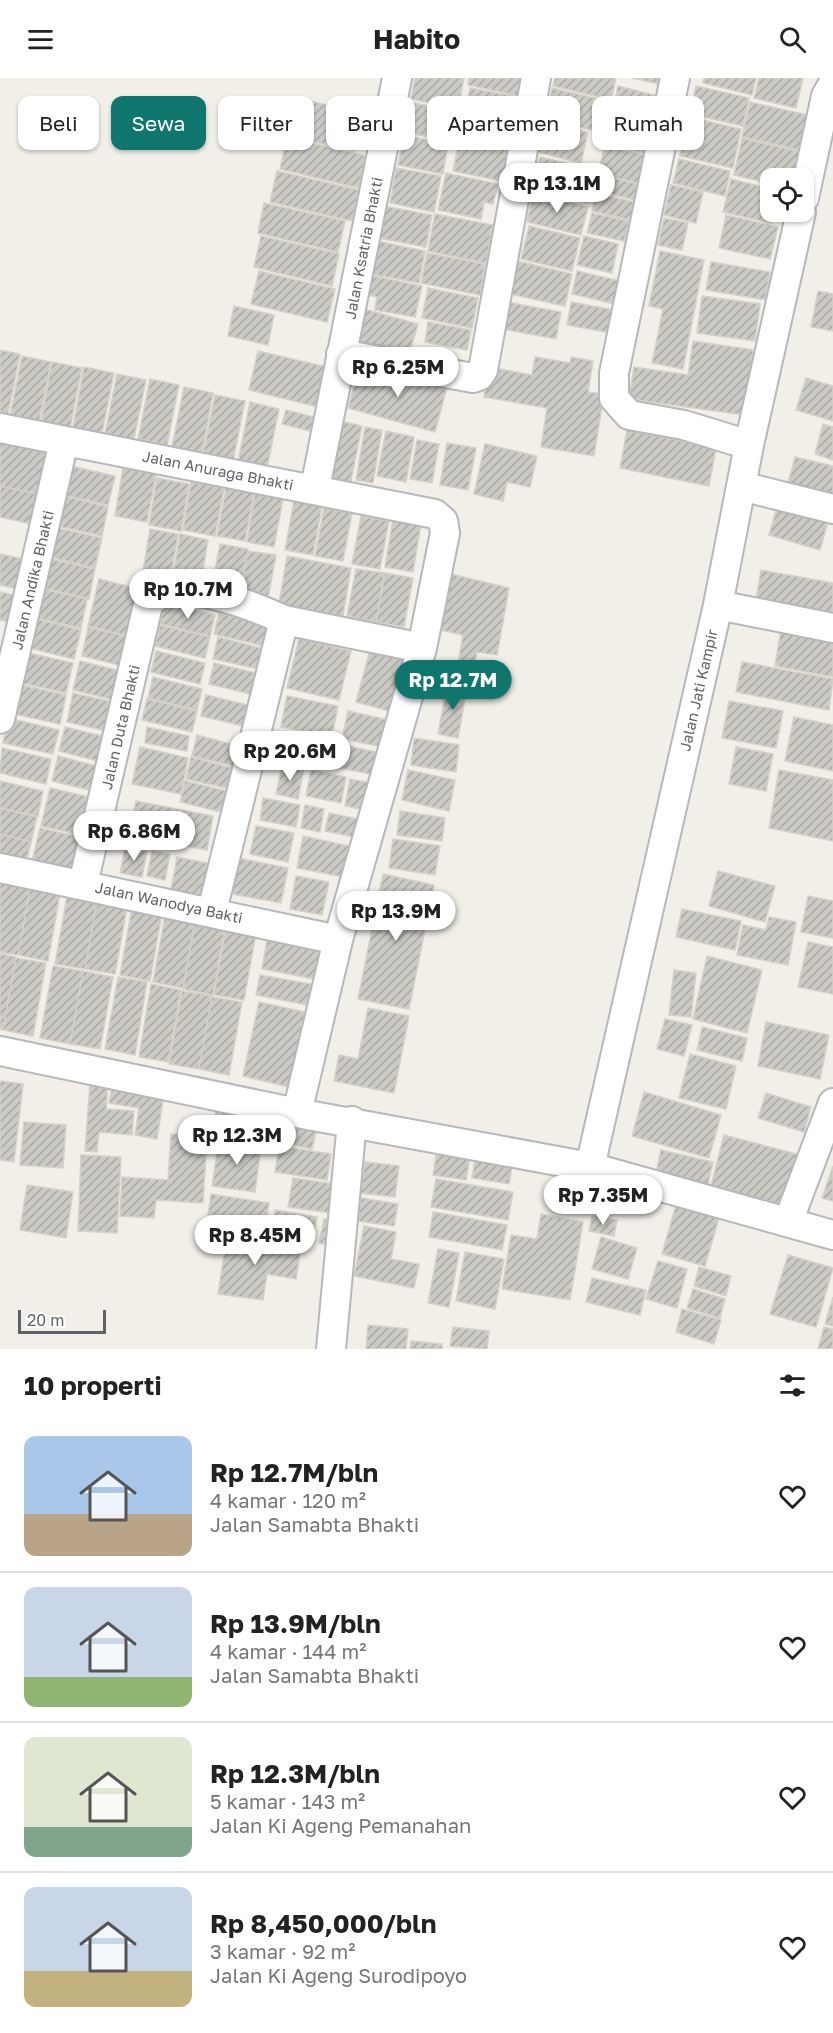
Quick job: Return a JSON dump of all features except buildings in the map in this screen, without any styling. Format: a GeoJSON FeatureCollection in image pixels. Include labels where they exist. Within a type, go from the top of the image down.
{"type":"FeatureCollection","features":[{"type":"Feature","properties":{"kind":"street","name":"Jalan Ksatria Bhakti"},"geometry":{"type":"LineString","coordinates":[[315,488],[397,78]]}},
{"type":"Feature","properties":{"kind":"street"},"geometry":{"type":"LineString","coordinates":[[341,354],[473,378],[479,376],[483,370],[536,78]]}},
{"type":"Feature","properties":{"kind":"street"},"geometry":{"type":"LineString","coordinates":[[675,78],[614,374],[614,398],[629,415],[684,425],[749,445]]}},
{"type":"Feature","properties":{"kind":"street"},"geometry":{"type":"LineString","coordinates":[[810,168],[826,96],[833,84]]}},
{"type":"Feature","properties":{"kind":"street","name":"Jalan Jati Kampir"},"geometry":{"type":"LineString","coordinates":[[590,1167],[718,605],[749,445],[799,222]]}},
{"type":"Feature","properties":{"kind":"street","name":"Jalan Anuraga Bhakti"},"geometry":{"type":"LineString","coordinates":[[0,428],[315,488],[435,514],[443,521],[445,533],[422,648]]}},
{"type":"Feature","properties":{"kind":"street","name":"Jalan Andika Bhakti"},"geometry":{"type":"LineString","coordinates":[[0,719],[64,441]]}},
{"type":"Feature","properties":{"kind":"street"},"geometry":{"type":"LineString","coordinates":[[741,486],[833,509]]}},
{"type":"Feature","properties":{"kind":"street","name":"Jalan Duta Bhakti"},"geometry":{"type":"LineString","coordinates":[[83,884],[148,605],[160,594],[185,589],[264,611],[284,620]]}},
{"type":"Feature","properties":{"kind":"street"},"geometry":{"type":"LineString","coordinates":[[718,605],[833,628]]}},
{"type":"Feature","properties":{"kind":"street"},"geometry":{"type":"LineString","coordinates":[[213,911],[284,620],[422,648],[338,940],[297,1113]]}},
{"type":"Feature","properties":{"kind":"street","name":"Jalan Wanodya Bakti"},"geometry":{"type":"LineString","coordinates":[[0,868],[213,911],[338,940]]}},
{"type":"Feature","properties":{"kind":"street"},"geometry":{"type":"LineString","coordinates":[[0,1050],[297,1113],[352,1121],[590,1167],[833,1235]]}},
{"type":"Feature","properties":{"kind":"street"},"geometry":{"type":"LineString","coordinates":[[788,1222],[833,1103]]}},
{"type":"Feature","properties":{"kind":"street"},"geometry":{"type":"LineString","coordinates":[[331,1349],[352,1121]]}}]}
